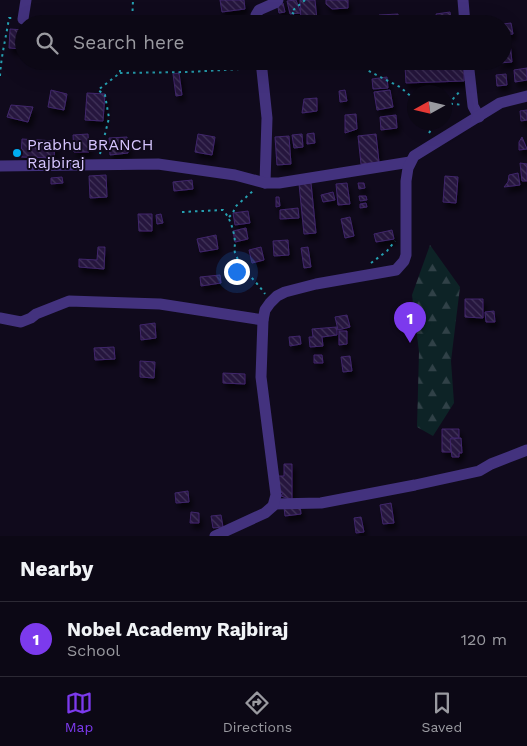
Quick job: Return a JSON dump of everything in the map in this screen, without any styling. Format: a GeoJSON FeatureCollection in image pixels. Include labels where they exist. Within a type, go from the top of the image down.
{"type":"FeatureCollection","features":[{"type":"Feature","properties":{"kind":"street"},"geometry":{"type":"LineString","coordinates":[[24,15],[26,0]]}},
{"type":"Feature","properties":{"kind":"street"},"geometry":{"type":"LineString","coordinates":[[256,15],[259,10],[278,0]]}},
{"type":"Feature","properties":{"kind":"street"},"geometry":{"type":"LineString","coordinates":[[463,0],[464,15]]}},
{"type":"Feature","properties":{"kind":"street"},"geometry":{"type":"LineString","coordinates":[[262,70],[267,118],[265,183]]}},
{"type":"Feature","properties":{"kind":"street"},"geometry":{"type":"LineString","coordinates":[[469,70],[473,106],[479,117]]}},
{"type":"Feature","properties":{"kind":"street"},"geometry":{"type":"LineString","coordinates":[[215,536],[266,514],[274,504],[276,495],[261,377],[265,310],[277,296],[285,292],[396,270],[404,261],[406,255],[406,181],[410,162],[414,156],[500,103],[527,96]]}},
{"type":"Feature","properties":{"kind":"street"},"geometry":{"type":"LineString","coordinates":[[0,166],[158,164],[234,175],[265,183],[279,183],[410,162]]}},
{"type":"Feature","properties":{"kind":"street"},"geometry":{"type":"LineString","coordinates":[[0,318],[21,322],[69,301],[160,304],[263,320]]}},
{"type":"Feature","properties":{"kind":"street"},"geometry":{"type":"LineString","coordinates":[[274,504],[321,503],[415,485],[480,471],[498,461],[527,450]]}},
{"type":"Feature","properties":{"kind":"path"},"geometry":{"type":"LineString","coordinates":[[132,15],[133,0]]}},
{"type":"Feature","properties":{"kind":"path"},"geometry":{"type":"LineString","coordinates":[[296,15],[291,12],[305,0]]}},
{"type":"Feature","properties":{"kind":"path"},"geometry":{"type":"LineString","coordinates":[[0,76],[2,52],[9,18],[15,18]]}},
{"type":"Feature","properties":{"kind":"path"},"geometry":{"type":"LineString","coordinates":[[97,166],[109,118],[105,95],[98,90],[120,73],[219,70]]}},
{"type":"Feature","properties":{"kind":"path"},"geometry":{"type":"LineString","coordinates":[[365,70],[400,87],[407,93]]}},
{"type":"Feature","properties":{"kind":"path"},"geometry":{"type":"LineString","coordinates":[[452,99],[459,90],[470,90]]}},
{"type":"Feature","properties":{"kind":"path"},"geometry":{"type":"LineString","coordinates":[[452,104],[473,106]]}},
{"type":"Feature","properties":{"kind":"path"},"geometry":{"type":"LineString","coordinates":[[229,216],[233,213],[235,207],[265,183]]}},
{"type":"Feature","properties":{"kind":"path"},"geometry":{"type":"LineString","coordinates":[[182,212],[223,210],[229,216],[235,242],[234,250],[238,260],[270,303]]}},
{"type":"Feature","properties":{"kind":"path"},"geometry":{"type":"LineString","coordinates":[[366,266],[387,251],[395,242],[406,236]]}},
{"type":"Feature","properties":{"kind":"green space"},"geometry":{"type":"Polygon","coordinates":[[[430,245],[460,287],[451,361],[454,403],[433,436],[417,427],[419,352],[412,295],[430,245]]]}},
{"type":"Feature","properties":{"kind":"building"},"geometry":{"type":"Polygon","coordinates":[[[220,0],[244,0],[245,9],[222,12],[220,0]]]}},
{"type":"Feature","properties":{"kind":"building"},"geometry":{"type":"Polygon","coordinates":[[[296,0],[301,13],[290,14],[287,1],[296,0]]]}},
{"type":"Feature","properties":{"kind":"building"},"geometry":{"type":"Polygon","coordinates":[[[300,0],[315,0],[316,15],[301,15],[300,0]]]}},
{"type":"Feature","properties":{"kind":"building"},"geometry":{"type":"Polygon","coordinates":[[[326,0],[348,0],[348,8],[332,9],[326,4],[326,0]]]}},
{"type":"Feature","properties":{"kind":"building"},"geometry":{"type":"Polygon","coordinates":[[[277,2],[283,3],[285,12],[279,13],[277,2]]]}},
{"type":"Feature","properties":{"kind":"building"},"geometry":{"type":"Polygon","coordinates":[[[450,12],[450,15],[436,15],[450,12]]]}},
{"type":"Feature","properties":{"kind":"building"},"geometry":{"type":"Polygon","coordinates":[[[10,29],[15,29],[15,48],[9,48],[10,29]]]}},
{"type":"Feature","properties":{"kind":"building"},"geometry":{"type":"Polygon","coordinates":[[[527,68],[527,80],[515,82],[514,70],[527,68]]]}},
{"type":"Feature","properties":{"kind":"building"},"geometry":{"type":"Polygon","coordinates":[[[405,70],[464,70],[464,81],[406,83],[405,70]]]}},
{"type":"Feature","properties":{"kind":"building"},"geometry":{"type":"Polygon","coordinates":[[[179,73],[182,95],[176,96],[173,74],[179,73]]]}},
{"type":"Feature","properties":{"kind":"building"},"geometry":{"type":"Polygon","coordinates":[[[506,74],[507,85],[497,86],[496,75],[506,74]]]}},
{"type":"Feature","properties":{"kind":"building"},"geometry":{"type":"Polygon","coordinates":[[[387,77],[388,88],[373,89],[372,79],[387,77]]]}},
{"type":"Feature","properties":{"kind":"building"},"geometry":{"type":"Polygon","coordinates":[[[51,90],[67,94],[64,110],[48,107],[51,90]]]}},
{"type":"Feature","properties":{"kind":"building"},"geometry":{"type":"Polygon","coordinates":[[[345,90],[347,101],[340,102],[339,91],[345,90]]]}},
{"type":"Feature","properties":{"kind":"building"},"geometry":{"type":"Polygon","coordinates":[[[390,90],[393,107],[377,110],[374,92],[390,90]]]}},
{"type":"Feature","properties":{"kind":"building"},"geometry":{"type":"Polygon","coordinates":[[[87,93],[105,94],[103,121],[85,120],[87,93]]]}},
{"type":"Feature","properties":{"kind":"building"},"geometry":{"type":"Polygon","coordinates":[[[317,98],[317,111],[302,113],[304,99],[317,98]]]}},
{"type":"Feature","properties":{"kind":"building"},"geometry":{"type":"Polygon","coordinates":[[[11,105],[33,107],[28,122],[7,117],[11,105]]]}},
{"type":"Feature","properties":{"kind":"building"},"geometry":{"type":"Polygon","coordinates":[[[527,110],[527,120],[521,121],[520,111],[527,110]]]}},
{"type":"Feature","properties":{"kind":"building"},"geometry":{"type":"Polygon","coordinates":[[[356,114],[357,129],[345,133],[345,115],[356,114]]]}},
{"type":"Feature","properties":{"kind":"building"},"geometry":{"type":"Polygon","coordinates":[[[396,115],[397,128],[381,130],[380,117],[396,115]]]}},
{"type":"Feature","properties":{"kind":"building"},"geometry":{"type":"Polygon","coordinates":[[[314,133],[315,143],[307,144],[307,134],[314,133]]]}},
{"type":"Feature","properties":{"kind":"building"},"geometry":{"type":"Polygon","coordinates":[[[88,134],[89,152],[74,152],[73,135],[88,134]]]}},
{"type":"Feature","properties":{"kind":"building"},"geometry":{"type":"Polygon","coordinates":[[[198,134],[215,137],[212,155],[195,152],[198,134]]]}},
{"type":"Feature","properties":{"kind":"building"},"geometry":{"type":"Polygon","coordinates":[[[302,134],[303,147],[294,148],[292,135],[302,134]]]}},
{"type":"Feature","properties":{"kind":"building"},"geometry":{"type":"Polygon","coordinates":[[[376,134],[379,162],[361,164],[358,136],[376,134]]]}},
{"type":"Feature","properties":{"kind":"building"},"geometry":{"type":"Polygon","coordinates":[[[289,136],[291,164],[277,165],[275,137],[289,136]]]}},
{"type":"Feature","properties":{"kind":"building"},"geometry":{"type":"Polygon","coordinates":[[[127,137],[128,153],[110,155],[109,138],[127,137]]]}},
{"type":"Feature","properties":{"kind":"building"},"geometry":{"type":"Polygon","coordinates":[[[522,137],[527,149],[519,150],[519,142],[522,137]]]}},
{"type":"Feature","properties":{"kind":"building"},"geometry":{"type":"Polygon","coordinates":[[[22,139],[55,141],[54,158],[21,157],[22,139]]]}},
{"type":"Feature","properties":{"kind":"building"},"geometry":{"type":"Polygon","coordinates":[[[520,163],[527,164],[527,181],[522,181],[520,163]]]}},
{"type":"Feature","properties":{"kind":"building"},"geometry":{"type":"Polygon","coordinates":[[[518,173],[520,185],[504,187],[508,182],[509,175],[518,173]]]}},
{"type":"Feature","properties":{"kind":"building"},"geometry":{"type":"Polygon","coordinates":[[[106,175],[107,197],[90,198],[89,176],[106,175]]]}},
{"type":"Feature","properties":{"kind":"building"},"geometry":{"type":"Polygon","coordinates":[[[445,176],[458,177],[456,203],[443,202],[445,176]]]}},
{"type":"Feature","properties":{"kind":"building"},"geometry":{"type":"Polygon","coordinates":[[[62,177],[63,183],[51,184],[51,178],[62,177]]]}},
{"type":"Feature","properties":{"kind":"building"},"geometry":{"type":"Polygon","coordinates":[[[192,180],[193,189],[174,191],[173,182],[192,180]]]}},
{"type":"Feature","properties":{"kind":"building"},"geometry":{"type":"Polygon","coordinates":[[[311,183],[316,233],[304,234],[299,184],[311,183]]]}},
{"type":"Feature","properties":{"kind":"building"},"geometry":{"type":"Polygon","coordinates":[[[347,183],[350,204],[338,205],[336,184],[347,183]]]}},
{"type":"Feature","properties":{"kind":"building"},"geometry":{"type":"Polygon","coordinates":[[[358,183],[364,183],[365,188],[359,189],[358,183]]]}},
{"type":"Feature","properties":{"kind":"building"},"geometry":{"type":"Polygon","coordinates":[[[333,192],[335,200],[323,202],[321,195],[333,192]]]}},
{"type":"Feature","properties":{"kind":"building"},"geometry":{"type":"Polygon","coordinates":[[[359,196],[366,196],[367,200],[360,201],[359,196]]]}},
{"type":"Feature","properties":{"kind":"building"},"geometry":{"type":"Polygon","coordinates":[[[276,197],[279,197],[280,206],[276,207],[276,197]]]}},
{"type":"Feature","properties":{"kind":"building"},"geometry":{"type":"Polygon","coordinates":[[[366,203],[367,207],[360,208],[360,204],[366,203]]]}},
{"type":"Feature","properties":{"kind":"building"},"geometry":{"type":"Polygon","coordinates":[[[298,208],[299,218],[280,219],[280,210],[298,208]]]}},
{"type":"Feature","properties":{"kind":"building"},"geometry":{"type":"Polygon","coordinates":[[[248,211],[250,223],[235,225],[233,213],[248,211]]]}},
{"type":"Feature","properties":{"kind":"building"},"geometry":{"type":"Polygon","coordinates":[[[138,214],[152,214],[152,231],[139,231],[138,214]]]}},
{"type":"Feature","properties":{"kind":"building"},"geometry":{"type":"Polygon","coordinates":[[[161,214],[163,223],[157,224],[156,215],[161,214]]]}},
{"type":"Feature","properties":{"kind":"building"},"geometry":{"type":"Polygon","coordinates":[[[350,217],[354,236],[345,238],[341,219],[350,217]]]}},
{"type":"Feature","properties":{"kind":"building"},"geometry":{"type":"Polygon","coordinates":[[[246,228],[248,239],[235,242],[233,231],[246,228]]]}},
{"type":"Feature","properties":{"kind":"building"},"geometry":{"type":"Polygon","coordinates":[[[392,230],[394,239],[376,242],[374,234],[392,230]]]}},
{"type":"Feature","properties":{"kind":"building"},"geometry":{"type":"Polygon","coordinates":[[[216,235],[218,249],[200,252],[197,239],[216,235]]]}},
{"type":"Feature","properties":{"kind":"building"},"geometry":{"type":"Polygon","coordinates":[[[288,240],[289,255],[274,256],[273,241],[288,240]]]}},
{"type":"Feature","properties":{"kind":"building"},"geometry":{"type":"Polygon","coordinates":[[[98,247],[105,247],[104,269],[79,267],[79,259],[97,260],[98,247]]]}},
{"type":"Feature","properties":{"kind":"building"},"geometry":{"type":"Polygon","coordinates":[[[261,247],[264,260],[252,263],[249,250],[261,247]]]}},
{"type":"Feature","properties":{"kind":"building"},"geometry":{"type":"Polygon","coordinates":[[[308,247],[311,267],[304,268],[301,248],[308,247]]]}},
{"type":"Feature","properties":{"kind":"building"},"geometry":{"type":"Polygon","coordinates":[[[220,275],[221,283],[201,286],[200,277],[220,275]]]}},
{"type":"Feature","properties":{"kind":"building"},"geometry":{"type":"Polygon","coordinates":[[[465,299],[483,299],[483,318],[465,317],[465,299]]]}},
{"type":"Feature","properties":{"kind":"building"},"geometry":{"type":"Polygon","coordinates":[[[494,311],[495,322],[486,322],[485,312],[494,311]]]}},
{"type":"Feature","properties":{"kind":"building"},"geometry":{"type":"Polygon","coordinates":[[[347,315],[350,327],[338,330],[335,317],[347,315]]]}},
{"type":"Feature","properties":{"kind":"building"},"geometry":{"type":"Polygon","coordinates":[[[155,323],[156,338],[141,340],[140,325],[155,323]]]}},
{"type":"Feature","properties":{"kind":"building"},"geometry":{"type":"Polygon","coordinates":[[[337,327],[337,335],[322,337],[323,346],[310,347],[309,337],[313,337],[312,329],[337,327]]]}},
{"type":"Feature","properties":{"kind":"building"},"geometry":{"type":"Polygon","coordinates":[[[339,331],[347,331],[347,344],[339,345],[339,331]]]}},
{"type":"Feature","properties":{"kind":"building"},"geometry":{"type":"Polygon","coordinates":[[[300,336],[301,344],[290,346],[289,337],[300,336]]]}},
{"type":"Feature","properties":{"kind":"building"},"geometry":{"type":"Polygon","coordinates":[[[114,347],[115,359],[95,360],[94,348],[114,347]]]}},
{"type":"Feature","properties":{"kind":"building"},"geometry":{"type":"Polygon","coordinates":[[[314,355],[322,355],[323,363],[314,363],[314,355]]]}},
{"type":"Feature","properties":{"kind":"building"},"geometry":{"type":"Polygon","coordinates":[[[350,356],[352,371],[343,372],[341,357],[350,356]]]}},
{"type":"Feature","properties":{"kind":"building"},"geometry":{"type":"Polygon","coordinates":[[[140,361],[155,362],[154,378],[140,377],[140,361]]]}},
{"type":"Feature","properties":{"kind":"building"},"geometry":{"type":"Polygon","coordinates":[[[223,373],[245,374],[245,384],[223,383],[223,373]]]}},
{"type":"Feature","properties":{"kind":"building"},"geometry":{"type":"Polygon","coordinates":[[[442,429],[459,429],[459,438],[451,438],[451,452],[442,452],[442,429]]]}},
{"type":"Feature","properties":{"kind":"building"},"geometry":{"type":"Polygon","coordinates":[[[461,438],[462,453],[459,453],[459,457],[452,457],[450,439],[461,438]]]}},
{"type":"Feature","properties":{"kind":"building"},"geometry":{"type":"Polygon","coordinates":[[[284,464],[292,464],[292,500],[281,496],[283,493],[278,491],[278,476],[284,476],[284,464]]]}},
{"type":"Feature","properties":{"kind":"building"},"geometry":{"type":"Polygon","coordinates":[[[188,491],[189,502],[176,503],[175,493],[188,491]]]}},
{"type":"Feature","properties":{"kind":"building"},"geometry":{"type":"Polygon","coordinates":[[[391,503],[394,523],[383,524],[380,505],[391,503]]]}},
{"type":"Feature","properties":{"kind":"building"},"geometry":{"type":"Polygon","coordinates":[[[300,505],[301,514],[285,516],[284,507],[300,505]]]}},
{"type":"Feature","properties":{"kind":"building"},"geometry":{"type":"Polygon","coordinates":[[[191,512],[199,513],[199,523],[190,523],[191,512]]]}},
{"type":"Feature","properties":{"kind":"building"},"geometry":{"type":"Polygon","coordinates":[[[221,515],[223,527],[213,528],[211,516],[221,515]]]}},
{"type":"Feature","properties":{"kind":"building"},"geometry":{"type":"Polygon","coordinates":[[[361,517],[364,532],[356,533],[354,518],[361,517]]]}},
{"type":"Feature","properties":{"kind":"place","name":"Prabhu BRANCH Rajbiraj"},"geometry":{"type":"Point","coordinates":[17,153]}},
{"type":"Feature","properties":{"kind":"place","name":"Nobel Academy Rajbiraj"},"geometry":{"type":"Point","coordinates":[410,343]}}]}
